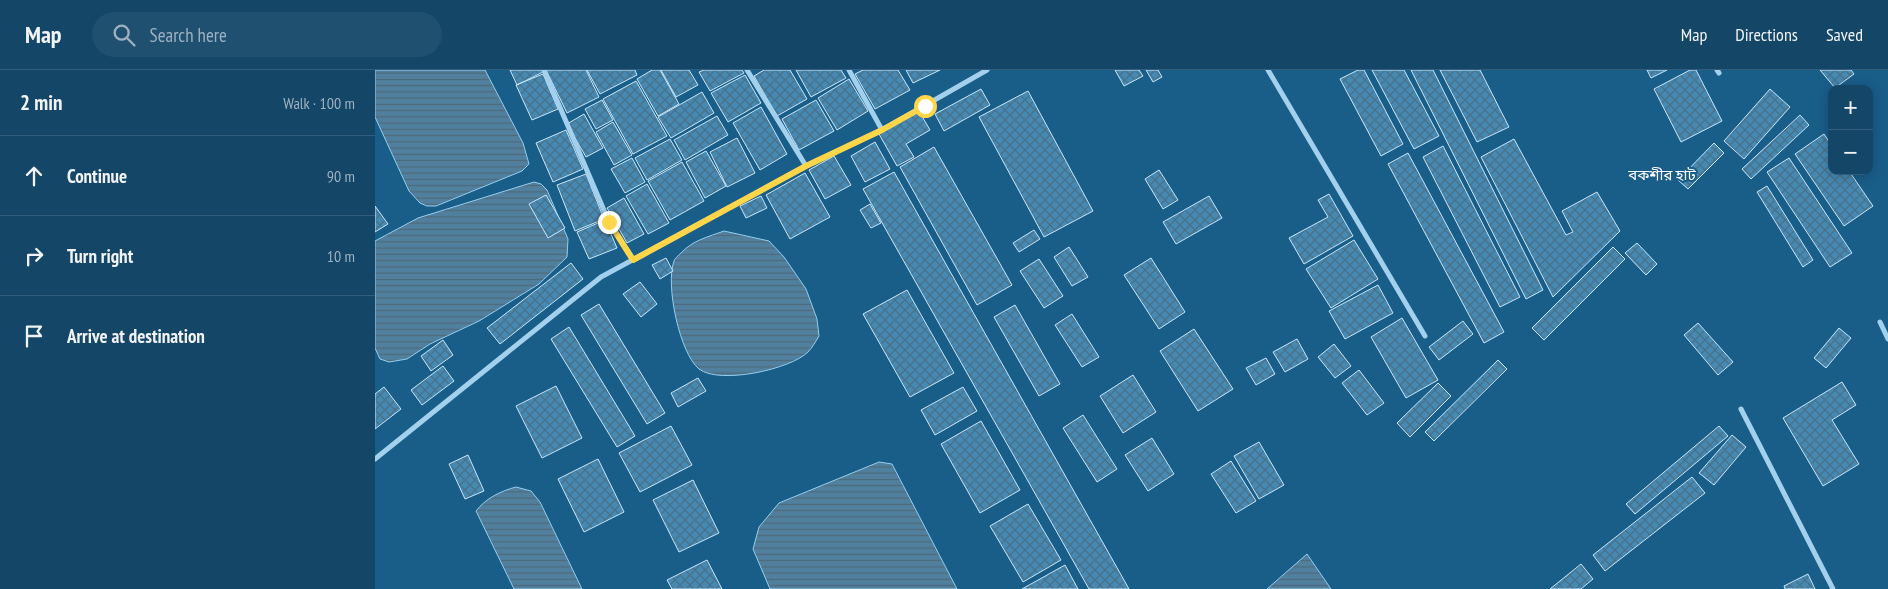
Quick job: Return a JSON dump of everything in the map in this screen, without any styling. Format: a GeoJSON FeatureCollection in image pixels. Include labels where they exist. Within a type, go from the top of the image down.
{"type":"FeatureCollection","features":[{"type":"Feature","properties":{"kind":"street"},"geometry":{"type":"LineString","coordinates":[[544,70],[609,222],[633,260]]}},
{"type":"Feature","properties":{"kind":"street"},"geometry":{"type":"LineString","coordinates":[[747,70],[806,166]]}},
{"type":"Feature","properties":{"kind":"street"},"geometry":{"type":"LineString","coordinates":[[849,70],[882,130]]}},
{"type":"Feature","properties":{"kind":"street"},"geometry":{"type":"LineString","coordinates":[[375,459],[601,277],[806,166],[882,130],[987,70]]}},
{"type":"Feature","properties":{"kind":"street"},"geometry":{"type":"LineString","coordinates":[[1268,70],[1425,336]]}},
{"type":"Feature","properties":{"kind":"street"},"geometry":{"type":"LineString","coordinates":[[1880,322],[1888,339]]}},
{"type":"Feature","properties":{"kind":"street"},"geometry":{"type":"LineString","coordinates":[[1741,409],[1833,589]]}},
{"type":"Feature","properties":{"kind":"water"},"geometry":{"type":"Polygon","coordinates":[[[375,70],[485,70],[523,143],[529,164],[522,171],[436,206],[427,206],[420,203],[409,191],[375,117],[375,70]]]}},
{"type":"Feature","properties":{"kind":"water"},"geometry":{"type":"Polygon","coordinates":[[[534,182],[541,184],[547,190],[568,239],[567,257],[539,284],[479,321],[430,344],[407,359],[389,362],[380,359],[375,348],[375,241],[418,218],[534,182]]]}},
{"type":"Feature","properties":{"kind":"water"},"geometry":{"type":"Polygon","coordinates":[[[724,231],[769,241],[784,257],[806,289],[817,319],[819,336],[809,350],[799,358],[772,369],[738,375],[709,374],[699,369],[692,361],[680,335],[673,302],[671,286],[674,261],[686,249],[701,239],[724,231]]]}},
{"type":"Feature","properties":{"kind":"water"},"geometry":{"type":"Polygon","coordinates":[[[879,462],[892,464],[957,589],[770,589],[753,549],[759,527],[779,503],[879,462]]]}},
{"type":"Feature","properties":{"kind":"water"},"geometry":{"type":"Polygon","coordinates":[[[516,487],[531,491],[540,502],[582,589],[514,589],[476,511],[484,502],[494,496],[516,487]]]}},
{"type":"Feature","properties":{"kind":"water"},"geometry":{"type":"Polygon","coordinates":[[[1307,554],[1331,589],[1267,589],[1307,554]]]}},
{"type":"Feature","properties":{"kind":"building"},"geometry":{"type":"Polygon","coordinates":[[[510,70],[542,70],[543,72],[517,85],[510,70]]]}},
{"type":"Feature","properties":{"kind":"building"},"geometry":{"type":"Polygon","coordinates":[[[546,70],[586,70],[599,97],[567,113],[546,70]]]}},
{"type":"Feature","properties":{"kind":"building"},"geometry":{"type":"Polygon","coordinates":[[[587,70],[635,70],[637,75],[600,94],[587,70]]]}},
{"type":"Feature","properties":{"kind":"building"},"geometry":{"type":"Polygon","coordinates":[[[652,70],[660,70],[679,104],[658,116],[637,79],[652,70]]]}},
{"type":"Feature","properties":{"kind":"building"},"geometry":{"type":"Polygon","coordinates":[[[661,70],[689,70],[698,85],[676,97],[661,70]]]}},
{"type":"Feature","properties":{"kind":"building"},"geometry":{"type":"Polygon","coordinates":[[[704,70],[742,70],[744,73],[710,91],[699,72],[704,70]]]}},
{"type":"Feature","properties":{"kind":"building"},"geometry":{"type":"Polygon","coordinates":[[[764,70],[790,70],[807,99],[777,116],[754,76],[764,70]]]}},
{"type":"Feature","properties":{"kind":"building"},"geometry":{"type":"Polygon","coordinates":[[[796,70],[841,70],[846,78],[811,97],[796,70]]]}},
{"type":"Feature","properties":{"kind":"building"},"geometry":{"type":"Polygon","coordinates":[[[863,70],[898,70],[910,90],[875,109],[855,74],[863,70]]]}},
{"type":"Feature","properties":{"kind":"building"},"geometry":{"type":"Polygon","coordinates":[[[906,70],[940,70],[913,83],[906,70]]]}},
{"type":"Feature","properties":{"kind":"building"},"geometry":{"type":"Polygon","coordinates":[[[1115,70],[1139,70],[1143,76],[1124,86],[1115,70]]]}},
{"type":"Feature","properties":{"kind":"building"},"geometry":{"type":"Polygon","coordinates":[[[1146,70],[1158,70],[1162,77],[1153,82],[1146,70]]]}},
{"type":"Feature","properties":{"kind":"building"},"geometry":{"type":"Polygon","coordinates":[[[1358,70],[1364,70],[1403,144],[1381,156],[1340,79],[1358,70]]]}},
{"type":"Feature","properties":{"kind":"building"},"geometry":{"type":"Polygon","coordinates":[[[1372,70],[1404,70],[1439,136],[1414,149],[1372,70]]]}},
{"type":"Feature","properties":{"kind":"building"},"geometry":{"type":"Polygon","coordinates":[[[1411,70],[1433,70],[1543,290],[1526,299],[1411,70]]]}},
{"type":"Feature","properties":{"kind":"building"},"geometry":{"type":"Polygon","coordinates":[[[1440,70],[1480,70],[1509,127],[1477,142],[1440,70]]]}},
{"type":"Feature","properties":{"kind":"building"},"geometry":{"type":"Polygon","coordinates":[[[1647,70],[1667,70],[1651,78],[1647,70]]]}},
{"type":"Feature","properties":{"kind":"building"},"geometry":{"type":"Polygon","coordinates":[[[1690,70],[1696,70],[1722,121],[1681,142],[1654,89],[1690,70]]]}},
{"type":"Feature","properties":{"kind":"building"},"geometry":{"type":"Polygon","coordinates":[[[1820,70],[1851,70],[1854,74],[1839,85],[1832,85],[1820,70]]]}},
{"type":"Feature","properties":{"kind":"building"},"geometry":{"type":"Polygon","coordinates":[[[543,74],[558,109],[532,120],[516,85],[543,74]]]}},
{"type":"Feature","properties":{"kind":"building"},"geometry":{"type":"Polygon","coordinates":[[[745,75],[761,103],[728,122],[711,93],[745,75]]]}},
{"type":"Feature","properties":{"kind":"building"},"geometry":{"type":"Polygon","coordinates":[[[849,79],[868,111],[837,130],[818,98],[849,79]]]}},
{"type":"Feature","properties":{"kind":"building"},"geometry":{"type":"Polygon","coordinates":[[[636,81],[667,136],[633,154],[603,99],[636,81]]]}},
{"type":"Feature","properties":{"kind":"building"},"geometry":{"type":"Polygon","coordinates":[[[981,89],[990,105],[944,131],[935,114],[981,89]]]}},
{"type":"Feature","properties":{"kind":"building"},"geometry":{"type":"Polygon","coordinates":[[[1770,89],[1790,107],[1744,159],[1724,141],[1770,89]]]}},
{"type":"Feature","properties":{"kind":"building"},"geometry":{"type":"Polygon","coordinates":[[[1028,91],[1093,211],[1044,237],[979,117],[1028,91]]]}},
{"type":"Feature","properties":{"kind":"building"},"geometry":{"type":"Polygon","coordinates":[[[702,92],[714,113],[671,138],[658,117],[702,92]]]}},
{"type":"Feature","properties":{"kind":"building"},"geometry":{"type":"Polygon","coordinates":[[[602,100],[613,120],[596,129],[585,109],[602,100]]]}},
{"type":"Feature","properties":{"kind":"building"},"geometry":{"type":"Polygon","coordinates":[[[816,100],[834,131],[799,150],[782,119],[816,100]]]}},
{"type":"Feature","properties":{"kind":"building"},"geometry":{"type":"Polygon","coordinates":[[[761,107],[787,154],[760,170],[733,123],[761,107]]]}},
{"type":"Feature","properties":{"kind":"building"},"geometry":{"type":"Polygon","coordinates":[[[919,111],[930,130],[906,144],[914,157],[897,166],[879,134],[919,111]]]}},
{"type":"Feature","properties":{"kind":"building"},"geometry":{"type":"Polygon","coordinates":[[[584,114],[603,148],[586,157],[567,124],[584,114]]]}},
{"type":"Feature","properties":{"kind":"building"},"geometry":{"type":"Polygon","coordinates":[[[1800,115],[1809,125],[1751,179],[1742,169],[1800,115]]]}},
{"type":"Feature","properties":{"kind":"building"},"geometry":{"type":"Polygon","coordinates":[[[717,116],[728,135],[685,160],[674,140],[717,116]]]}},
{"type":"Feature","properties":{"kind":"building"},"geometry":{"type":"Polygon","coordinates":[[[613,122],[632,155],[614,165],[596,132],[613,122]]]}},
{"type":"Feature","properties":{"kind":"building"},"geometry":{"type":"Polygon","coordinates":[[[566,130],[583,169],[553,182],[536,143],[566,130]]]}},
{"type":"Feature","properties":{"kind":"building"},"geometry":{"type":"Polygon","coordinates":[[[1824,134],[1828,140],[1828,175],[1852,175],[1873,206],[1844,226],[1795,154],[1824,134]]]}},
{"type":"Feature","properties":{"kind":"building"},"geometry":{"type":"Polygon","coordinates":[[[737,138],[755,173],[727,187],[710,152],[737,138]]]}},
{"type":"Feature","properties":{"kind":"building"},"geometry":{"type":"Polygon","coordinates":[[[670,139],[682,160],[647,180],[635,158],[670,139]]]}},
{"type":"Feature","properties":{"kind":"building"},"geometry":{"type":"Polygon","coordinates":[[[1514,139],[1566,235],[1573,232],[1562,211],[1597,192],[1620,231],[1553,297],[1481,157],[1514,139]]]}},
{"type":"Feature","properties":{"kind":"building"},"geometry":{"type":"Polygon","coordinates":[[[875,142],[890,169],[865,182],[851,156],[875,142]]]}},
{"type":"Feature","properties":{"kind":"building"},"geometry":{"type":"Polygon","coordinates":[[[1714,143],[1724,153],[1688,189],[1678,180],[1714,143]]]}},
{"type":"Feature","properties":{"kind":"building"},"geometry":{"type":"Polygon","coordinates":[[[1443,146],[1520,297],[1500,307],[1423,157],[1443,146]]]}},
{"type":"Feature","properties":{"kind":"building"},"geometry":{"type":"Polygon","coordinates":[[[934,147],[1012,285],[977,305],[900,167],[934,147]]]}},
{"type":"Feature","properties":{"kind":"building"},"geometry":{"type":"Polygon","coordinates":[[[706,151],[726,186],[705,198],[686,162],[706,151]]]}},
{"type":"Feature","properties":{"kind":"building"},"geometry":{"type":"Polygon","coordinates":[[[1408,153],[1504,332],[1484,343],[1388,164],[1408,153]]]}},
{"type":"Feature","properties":{"kind":"building"},"geometry":{"type":"Polygon","coordinates":[[[834,156],[851,185],[825,199],[809,170],[834,156]]]}},
{"type":"Feature","properties":{"kind":"building"},"geometry":{"type":"Polygon","coordinates":[[[632,158],[645,182],[625,193],[611,169],[632,158]]]}},
{"type":"Feature","properties":{"kind":"building"},"geometry":{"type":"Polygon","coordinates":[[[1789,158],[1852,253],[1830,267],[1767,172],[1789,158]]]}},
{"type":"Feature","properties":{"kind":"building"},"geometry":{"type":"Polygon","coordinates":[[[682,162],[704,201],[670,220],[648,181],[682,162]]]}},
{"type":"Feature","properties":{"kind":"building"},"geometry":{"type":"Polygon","coordinates":[[[1159,170],[1178,200],[1163,209],[1145,179],[1159,170]]]}},
{"type":"Feature","properties":{"kind":"building"},"geometry":{"type":"Polygon","coordinates":[[[894,172],[1129,589],[1089,589],[863,189],[894,172]]]}},
{"type":"Feature","properties":{"kind":"building"},"geometry":{"type":"Polygon","coordinates":[[[805,173],[830,217],[790,239],[766,195],[805,173]]]}},
{"type":"Feature","properties":{"kind":"building"},"geometry":{"type":"Polygon","coordinates":[[[586,174],[604,219],[575,231],[557,185],[586,174]]]}},
{"type":"Feature","properties":{"kind":"building"},"geometry":{"type":"Polygon","coordinates":[[[647,184],[669,223],[648,234],[626,196],[647,184]]]}},
{"type":"Feature","properties":{"kind":"building"},"geometry":{"type":"Polygon","coordinates":[[[1767,186],[1813,260],[1803,267],[1757,192],[1767,186]]]}},
{"type":"Feature","properties":{"kind":"building"},"geometry":{"type":"Polygon","coordinates":[[[1329,194],[1353,236],[1304,264],[1289,238],[1328,217],[1318,200],[1329,194]]]}},
{"type":"Feature","properties":{"kind":"building"},"geometry":{"type":"Polygon","coordinates":[[[546,195],[565,228],[548,238],[529,204],[546,195]]]}},
{"type":"Feature","properties":{"kind":"building"},"geometry":{"type":"Polygon","coordinates":[[[761,196],[767,208],[746,218],[740,206],[761,196]]]}},
{"type":"Feature","properties":{"kind":"building"},"geometry":{"type":"Polygon","coordinates":[[[1209,196],[1222,218],[1176,244],[1163,222],[1209,196]]]}},
{"type":"Feature","properties":{"kind":"building"},"geometry":{"type":"Polygon","coordinates":[[[624,198],[644,234],[627,243],[607,208],[624,198]]]}},
{"type":"Feature","properties":{"kind":"building"},"geometry":{"type":"Polygon","coordinates":[[[870,204],[881,223],[871,228],[860,210],[870,204]]]}},
{"type":"Feature","properties":{"kind":"building"},"geometry":{"type":"Polygon","coordinates":[[[375,206],[388,224],[375,232],[375,206]]]}},
{"type":"Feature","properties":{"kind":"building"},"geometry":{"type":"Polygon","coordinates":[[[605,220],[617,248],[589,259],[577,232],[605,220]]]}},
{"type":"Feature","properties":{"kind":"building"},"geometry":{"type":"Polygon","coordinates":[[[1034,230],[1040,239],[1019,252],[1013,243],[1034,230]]]}},
{"type":"Feature","properties":{"kind":"building"},"geometry":{"type":"Polygon","coordinates":[[[1354,240],[1378,279],[1331,308],[1306,269],[1354,240]]]}},
{"type":"Feature","properties":{"kind":"building"},"geometry":{"type":"Polygon","coordinates":[[[1637,243],[1657,264],[1646,275],[1625,253],[1637,243]]]}},
{"type":"Feature","properties":{"kind":"building"},"geometry":{"type":"Polygon","coordinates":[[[1069,247],[1088,277],[1072,286],[1054,257],[1069,247]]]}},
{"type":"Feature","properties":{"kind":"building"},"geometry":{"type":"Polygon","coordinates":[[[1613,247],[1625,259],[1544,340],[1532,328],[1613,247]]]}},
{"type":"Feature","properties":{"kind":"building"},"geometry":{"type":"Polygon","coordinates":[[[666,258],[673,271],[660,279],[652,265],[666,258]]]}},
{"type":"Feature","properties":{"kind":"building"},"geometry":{"type":"Polygon","coordinates":[[[1151,258],[1185,312],[1159,329],[1124,275],[1151,258]]]}},
{"type":"Feature","properties":{"kind":"building"},"geometry":{"type":"Polygon","coordinates":[[[1039,259],[1063,296],[1044,308],[1020,271],[1039,259]]]}},
{"type":"Feature","properties":{"kind":"building"},"geometry":{"type":"Polygon","coordinates":[[[571,263],[583,279],[500,344],[487,328],[571,263]]]}},
{"type":"Feature","properties":{"kind":"building"},"geometry":{"type":"Polygon","coordinates":[[[640,282],[657,304],[641,317],[623,294],[640,282]]]}},
{"type":"Feature","properties":{"kind":"building"},"geometry":{"type":"Polygon","coordinates":[[[1378,285],[1393,313],[1345,339],[1329,311],[1378,285]]]}},
{"type":"Feature","properties":{"kind":"building"},"geometry":{"type":"Polygon","coordinates":[[[907,290],[954,373],[910,397],[863,314],[907,290]]]}},
{"type":"Feature","properties":{"kind":"building"},"geometry":{"type":"Polygon","coordinates":[[[599,304],[665,413],[647,424],[581,315],[599,304]]]}},
{"type":"Feature","properties":{"kind":"building"},"geometry":{"type":"Polygon","coordinates":[[[1015,305],[1060,384],[1039,396],[994,317],[1015,305]]]}},
{"type":"Feature","properties":{"kind":"building"},"geometry":{"type":"Polygon","coordinates":[[[1072,314],[1099,357],[1082,367],[1055,325],[1072,314]]]}},
{"type":"Feature","properties":{"kind":"building"},"geometry":{"type":"Polygon","coordinates":[[[1402,318],[1438,380],[1406,398],[1371,337],[1402,318]]]}},
{"type":"Feature","properties":{"kind":"building"},"geometry":{"type":"Polygon","coordinates":[[[1463,321],[1473,334],[1439,360],[1429,347],[1463,321]]]}},
{"type":"Feature","properties":{"kind":"building"},"geometry":{"type":"Polygon","coordinates":[[[1698,323],[1733,362],[1718,375],[1684,335],[1698,323]]]}},
{"type":"Feature","properties":{"kind":"building"},"geometry":{"type":"Polygon","coordinates":[[[569,327],[635,436],[617,447],[551,339],[569,327]]]}},
{"type":"Feature","properties":{"kind":"building"},"geometry":{"type":"Polygon","coordinates":[[[1839,328],[1851,338],[1826,368],[1814,358],[1839,328]]]}},
{"type":"Feature","properties":{"kind":"building"},"geometry":{"type":"Polygon","coordinates":[[[1194,329],[1233,389],[1198,411],[1160,351],[1194,329]]]}},
{"type":"Feature","properties":{"kind":"building"},"geometry":{"type":"Polygon","coordinates":[[[1297,339],[1308,359],[1285,372],[1273,352],[1297,339]]]}},
{"type":"Feature","properties":{"kind":"building"},"geometry":{"type":"Polygon","coordinates":[[[443,340],[453,355],[431,371],[421,356],[443,340]]]}},
{"type":"Feature","properties":{"kind":"building"},"geometry":{"type":"Polygon","coordinates":[[[1334,344],[1351,366],[1335,378],[1318,357],[1334,344]]]}},
{"type":"Feature","properties":{"kind":"building"},"geometry":{"type":"Polygon","coordinates":[[[1266,358],[1275,374],[1256,385],[1246,368],[1266,358]]]}},
{"type":"Feature","properties":{"kind":"building"},"geometry":{"type":"Polygon","coordinates":[[[1498,360],[1507,369],[1434,441],[1425,432],[1498,360]]]}},
{"type":"Feature","properties":{"kind":"building"},"geometry":{"type":"Polygon","coordinates":[[[443,366],[454,381],[422,405],[411,390],[443,366]]]}},
{"type":"Feature","properties":{"kind":"building"},"geometry":{"type":"Polygon","coordinates":[[[1359,370],[1384,403],[1367,415],[1342,383],[1359,370]]]}},
{"type":"Feature","properties":{"kind":"building"},"geometry":{"type":"Polygon","coordinates":[[[1133,375],[1156,412],[1123,433],[1100,396],[1133,375]]]}},
{"type":"Feature","properties":{"kind":"building"},"geometry":{"type":"Polygon","coordinates":[[[698,378],[706,391],[678,407],[671,393],[698,378]]]}},
{"type":"Feature","properties":{"kind":"building"},"geometry":{"type":"Polygon","coordinates":[[[1842,382],[1856,405],[1832,420],[1859,464],[1823,486],[1783,418],[1842,382]]]}},
{"type":"Feature","properties":{"kind":"building"},"geometry":{"type":"Polygon","coordinates":[[[1438,383],[1451,396],[1410,437],[1397,423],[1438,383]]]}},
{"type":"Feature","properties":{"kind":"building"},"geometry":{"type":"Polygon","coordinates":[[[556,386],[582,438],[542,458],[516,406],[556,386]]]}},
{"type":"Feature","properties":{"kind":"building"},"geometry":{"type":"Polygon","coordinates":[[[384,387],[401,409],[375,429],[375,394],[384,387]]]}},
{"type":"Feature","properties":{"kind":"building"},"geometry":{"type":"Polygon","coordinates":[[[963,387],[977,411],[935,435],[921,410],[963,387]]]}},
{"type":"Feature","properties":{"kind":"building"},"geometry":{"type":"Polygon","coordinates":[[[1083,415],[1117,469],[1097,482],[1063,428],[1083,415]]]}},
{"type":"Feature","properties":{"kind":"building"},"geometry":{"type":"Polygon","coordinates":[[[981,421],[1020,490],[980,513],[941,444],[981,421]]]}},
{"type":"Feature","properties":{"kind":"building"},"geometry":{"type":"Polygon","coordinates":[[[671,426],[692,465],[640,492],[619,453],[671,426]]]}},
{"type":"Feature","properties":{"kind":"building"},"geometry":{"type":"Polygon","coordinates":[[[1719,426],[1728,436],[1635,514],[1626,504],[1719,426]]]}},
{"type":"Feature","properties":{"kind":"building"},"geometry":{"type":"Polygon","coordinates":[[[1732,435],[1746,447],[1714,485],[1699,473],[1732,435]]]}},
{"type":"Feature","properties":{"kind":"building"},"geometry":{"type":"Polygon","coordinates":[[[1152,438],[1174,474],[1148,491],[1125,455],[1152,438]]]}},
{"type":"Feature","properties":{"kind":"building"},"geometry":{"type":"Polygon","coordinates":[[[1259,442],[1284,485],[1259,499],[1234,456],[1259,442]]]}},
{"type":"Feature","properties":{"kind":"building"},"geometry":{"type":"Polygon","coordinates":[[[468,455],[484,491],[465,499],[449,464],[468,455]]]}},
{"type":"Feature","properties":{"kind":"building"},"geometry":{"type":"Polygon","coordinates":[[[598,459],[624,512],[584,532],[558,479],[598,459]]]}},
{"type":"Feature","properties":{"kind":"building"},"geometry":{"type":"Polygon","coordinates":[[[1231,461],[1256,501],[1236,513],[1211,474],[1231,461]]]}},
{"type":"Feature","properties":{"kind":"building"},"geometry":{"type":"Polygon","coordinates":[[[1692,477],[1705,493],[1605,571],[1593,555],[1692,477]]]}},
{"type":"Feature","properties":{"kind":"building"},"geometry":{"type":"Polygon","coordinates":[[[693,480],[719,533],[679,552],[653,500],[693,480]]]}},
{"type":"Feature","properties":{"kind":"building"},"geometry":{"type":"Polygon","coordinates":[[[1028,504],[1061,560],[1023,582],[990,526],[1028,504]]]}},
{"type":"Feature","properties":{"kind":"building"},"geometry":{"type":"Polygon","coordinates":[[[707,560],[722,589],[672,589],[667,580],[707,560]]]}},
{"type":"Feature","properties":{"kind":"building"},"geometry":{"type":"Polygon","coordinates":[[[1581,564],[1593,579],[1581,589],[1550,589],[1581,564]]]}},
{"type":"Feature","properties":{"kind":"building"},"geometry":{"type":"Polygon","coordinates":[[[1065,565],[1078,589],[1022,589],[1065,565]]]}},
{"type":"Feature","properties":{"kind":"building"},"geometry":{"type":"Polygon","coordinates":[[[1808,574],[1815,589],[1785,589],[1784,586],[1808,574]]]}},
{"type":"Feature","properties":{"kind":"district","name":"বকশীর হাট"},"geometry":{"type":"Point","coordinates":[1662,174]}},
{"type":"Feature","properties":{"kind":"route"},"geometry":{"type":"LineString","coordinates":[[609,222],[633,260],[806,166],[882,130],[925,106]]}}]}
